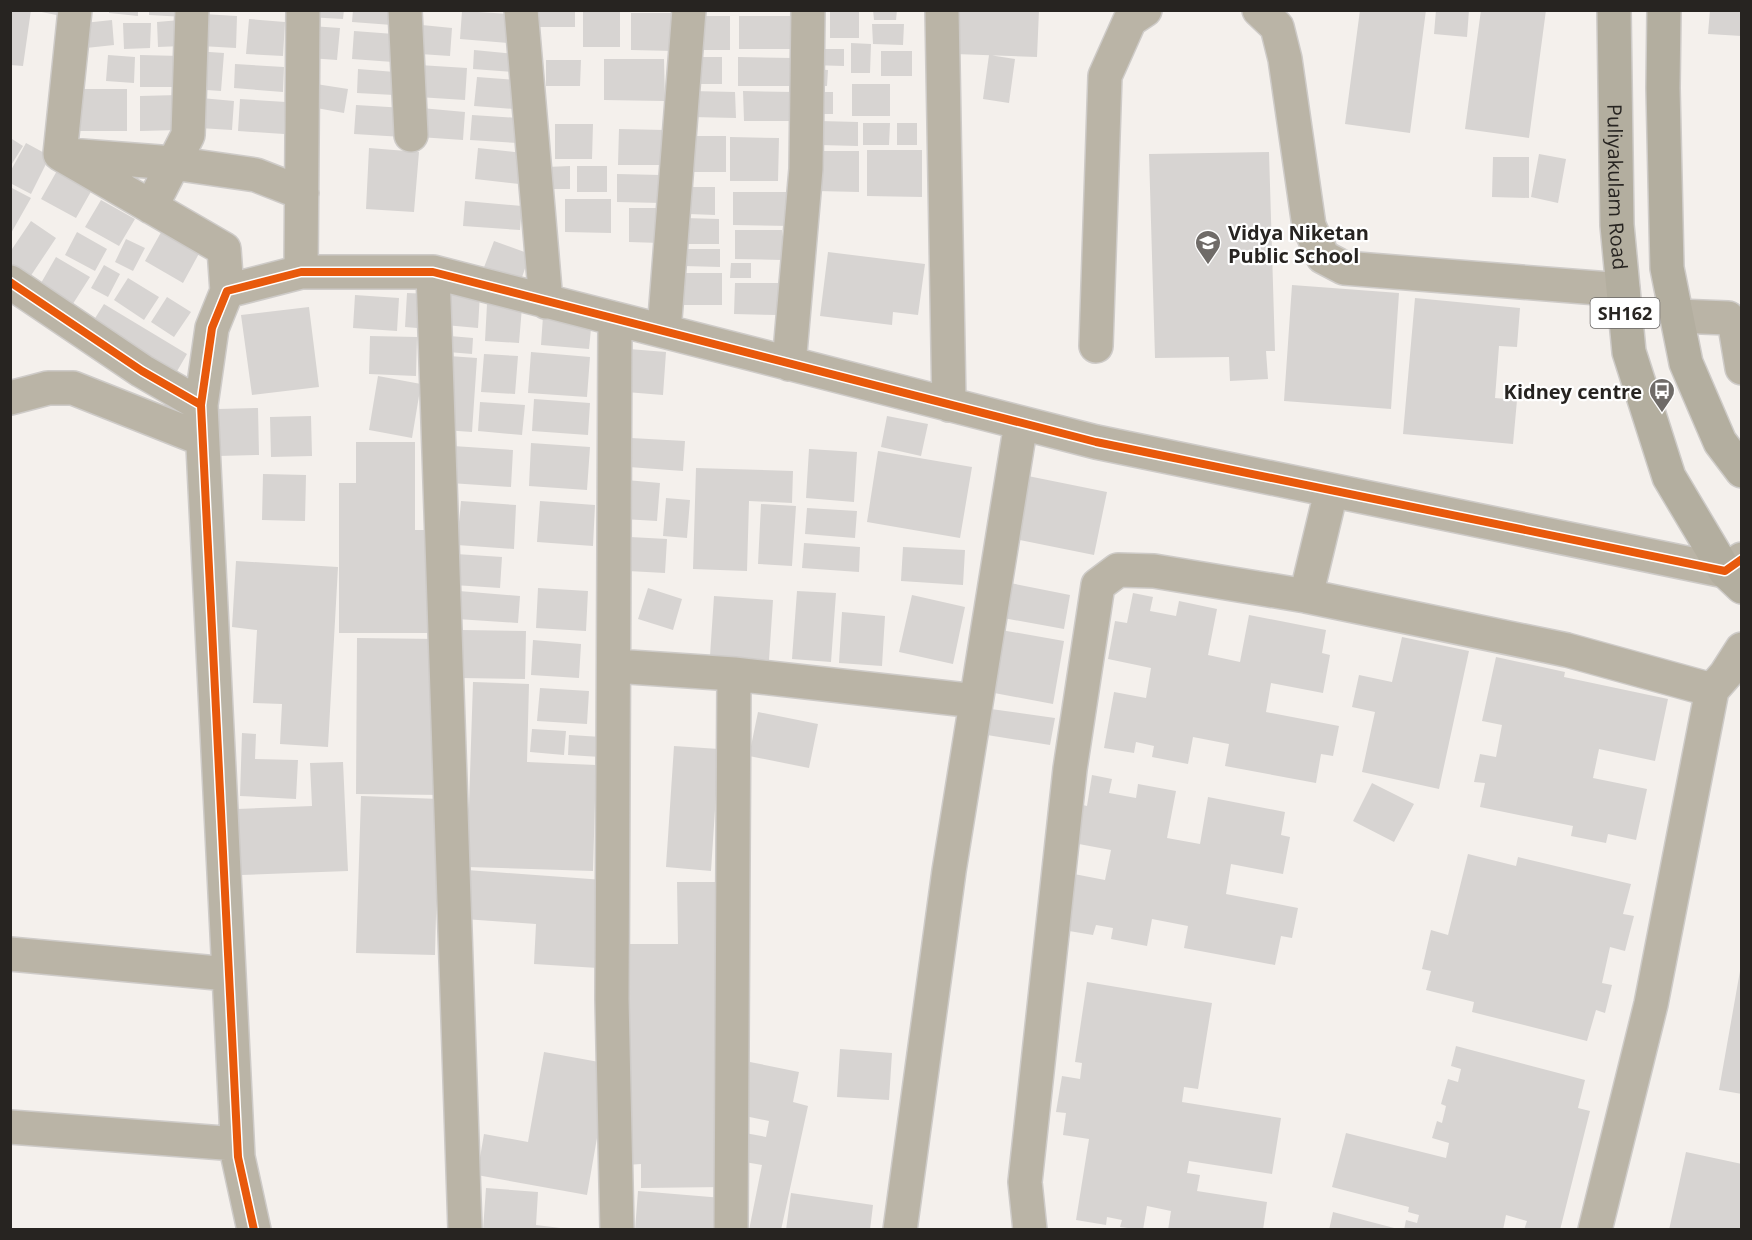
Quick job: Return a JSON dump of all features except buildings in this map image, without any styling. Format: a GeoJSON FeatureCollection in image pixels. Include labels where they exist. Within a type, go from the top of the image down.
{"type":"FeatureCollection","features":[{"type":"Feature","properties":{"kind":"main road","name":"Puliyakulam Road"},"geometry":{"type":"LineString","coordinates":[[1614,10],[1617,225],[1629,352],[1669,477],[1736,572]]}},
{"type":"Feature","properties":{"kind":"main road","name":"SH162"},"geometry":{"type":"LineString","coordinates":[[1665,10],[1663,88],[1668,268],[1686,363],[1720,442],[1742,471]]}},
{"type":"Feature","properties":{"kind":"street"},"geometry":{"type":"LineString","coordinates":[[60,154],[75,10]]}},
{"type":"Feature","properties":{"kind":"street"},"geometry":{"type":"LineString","coordinates":[[151,207],[188,135],[192,10]]}},
{"type":"Feature","properties":{"kind":"street"},"geometry":{"type":"LineString","coordinates":[[301,272],[303,10]]}},
{"type":"Feature","properties":{"kind":"street"},"geometry":{"type":"LineString","coordinates":[[405,10],[411,135]]}},
{"type":"Feature","properties":{"kind":"street"},"geometry":{"type":"LineString","coordinates":[[521,10],[546,302]]}},
{"type":"Feature","properties":{"kind":"street"},"geometry":{"type":"LineString","coordinates":[[664,331],[689,10]]}},
{"type":"Feature","properties":{"kind":"street"},"geometry":{"type":"LineString","coordinates":[[789,364],[806,169],[808,10]]}},
{"type":"Feature","properties":{"kind":"street"},"geometry":{"type":"LineString","coordinates":[[942,10],[949,405]]}},
{"type":"Feature","properties":{"kind":"street"},"geometry":{"type":"LineString","coordinates":[[1096,346],[1105,76],[1130,20],[1145,10]]}},
{"type":"Feature","properties":{"kind":"street"},"geometry":{"type":"LineString","coordinates":[[1259,10],[1278,27],[1285,59],[1309,226],[1323,257],[1344,268],[1623,290]]}},
{"type":"Feature","properties":{"kind":"street"},"geometry":{"type":"LineString","coordinates":[[60,154],[173,163],[256,175],[302,193]]}},
{"type":"Feature","properties":{"kind":"street"},"geometry":{"type":"LineString","coordinates":[[60,154],[224,249],[227,291],[212,328],[201,405],[202,439],[237,1144],[254,1230]]}},
{"type":"Feature","properties":{"kind":"street"},"geometry":{"type":"LineString","coordinates":[[227,291],[301,272],[433,272],[1096,442],[1331,492],[1736,572]]}},
{"type":"Feature","properties":{"kind":"street"},"geometry":{"type":"LineString","coordinates":[[433,272],[465,1230]]}},
{"type":"Feature","properties":{"kind":"street"},"geometry":{"type":"LineString","coordinates":[[10,282],[142,371],[201,405]]}},
{"type":"Feature","properties":{"kind":"street"},"geometry":{"type":"LineString","coordinates":[[1677,316],[1728,318],[1735,326],[1742,368]]}},
{"type":"Feature","properties":{"kind":"street"},"geometry":{"type":"LineString","coordinates":[[615,319],[612,999],[617,1230]]}},
{"type":"Feature","properties":{"kind":"street"},"geometry":{"type":"LineString","coordinates":[[10,398],[48,388],[73,388],[202,439]]}},
{"type":"Feature","properties":{"kind":"street"},"geometry":{"type":"LineString","coordinates":[[900,1230],[949,871],[1021,423]]}},
{"type":"Feature","properties":{"kind":"street"},"geometry":{"type":"LineString","coordinates":[[1306,596],[1331,492]]}},
{"type":"Feature","properties":{"kind":"street"},"geometry":{"type":"LineString","coordinates":[[1030,1230],[1026,1170],[1070,769],[1098,585],[1118,570],[1154,571],[1306,596],[1567,650],[1712,690]]}},
{"type":"Feature","properties":{"kind":"street"},"geometry":{"type":"LineString","coordinates":[[1595,1230],[1651,1004],[1712,690],[1726,674],[1742,649]]}},
{"type":"Feature","properties":{"kind":"street"},"geometry":{"type":"LineString","coordinates":[[614,666],[734,674],[976,701]]}},
{"type":"Feature","properties":{"kind":"street"},"geometry":{"type":"LineString","coordinates":[[731,1230],[734,674]]}},
{"type":"Feature","properties":{"kind":"street"},"geometry":{"type":"LineString","coordinates":[[10,954],[228,974]]}},
{"type":"Feature","properties":{"kind":"street"},"geometry":{"type":"LineString","coordinates":[[10,1127],[237,1144]]}},
{"type":"Feature","properties":{"kind":"cycle path"},"geometry":{"type":"LineString","coordinates":[[201,405],[212,328],[227,291],[301,272],[433,272],[1096,442],[1725,571],[1742,559]]}},
{"type":"Feature","properties":{"kind":"cycle path"},"geometry":{"type":"LineString","coordinates":[[10,282],[142,371],[201,405],[238,1157],[254,1230]]}},
{"type":"Feature","properties":{"kind":"place","name":"Vidya Niketan Public School"},"geometry":{"type":"Point","coordinates":[1208,266]}},
{"type":"Feature","properties":{"kind":"place","name":"Kidney centre"},"geometry":{"type":"Point","coordinates":[1662,414]}}]}
